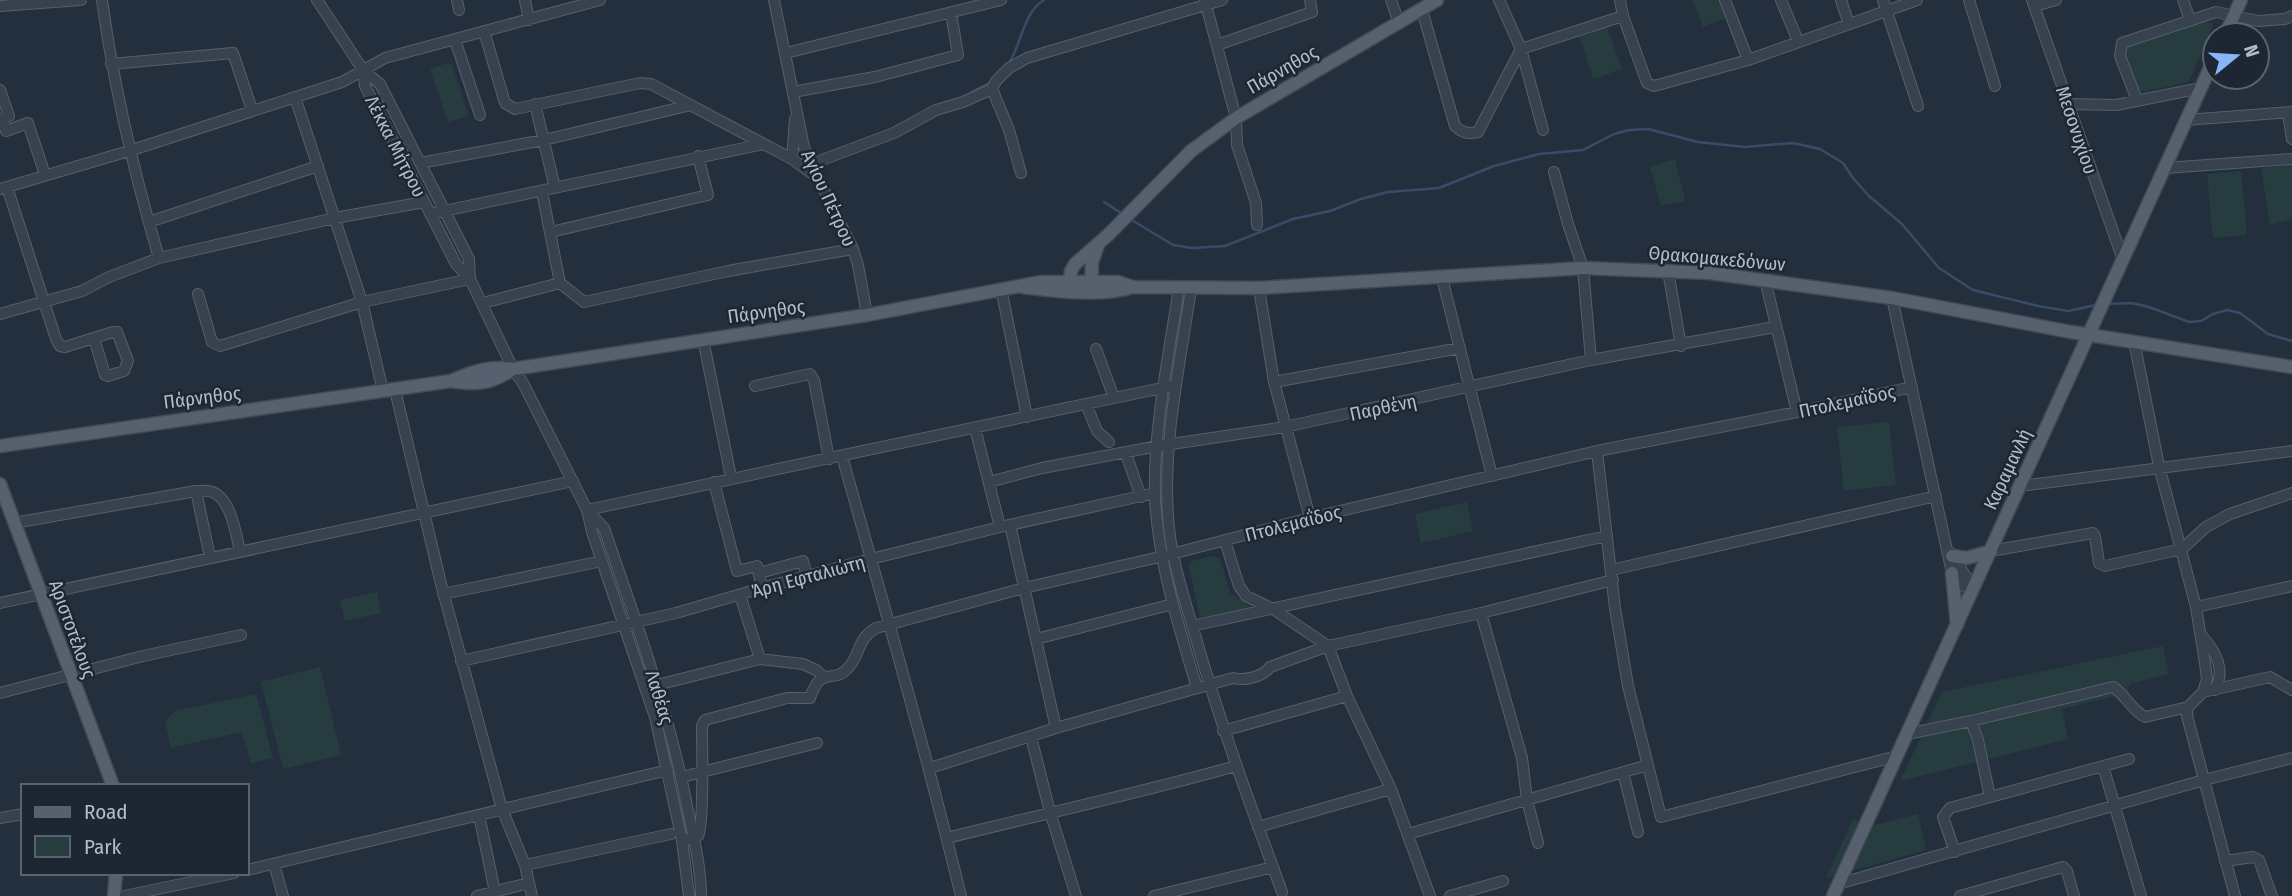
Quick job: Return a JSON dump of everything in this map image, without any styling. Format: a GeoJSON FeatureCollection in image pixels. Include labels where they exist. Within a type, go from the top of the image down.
{"type":"FeatureCollection","features":[{"type":"Feature","properties":{"kind":"main road","name":"Πάρνηθος"},"geometry":{"type":"LineString","coordinates":[[1069,286],[1075,264],[1098,245],[1191,151],[1236,118],[1437,0]]}},
{"type":"Feature","properties":{"kind":"main road"},"geometry":{"type":"LineString","coordinates":[[2232,21],[2241,0]]}},
{"type":"Feature","properties":{"kind":"main road","name":"Καραμανλή"},"geometry":{"type":"LineString","coordinates":[[1836,890],[2201,88]]}},
{"type":"Feature","properties":{"kind":"main road"},"geometry":{"type":"LineString","coordinates":[[1091,286],[1092,262],[1098,245]]}},
{"type":"Feature","properties":{"kind":"main road","name":"Θρακομακεδόνων"},"geometry":{"type":"LineString","coordinates":[[1091,286],[1118,282],[1133,287],[1259,288],[1583,268],[1668,271],[1765,280],[1892,298],[2292,367]]}},
{"type":"Feature","properties":{"kind":"main road","name":"Πάρνηθος"},"geometry":{"type":"LineString","coordinates":[[0,446],[389,391],[451,381],[497,366],[513,369],[867,315],[1001,288],[1091,286]]}},
{"type":"Feature","properties":{"kind":"main road","name":"Αριστοτέλους"},"geometry":{"type":"LineString","coordinates":[[0,484],[112,784]]}},
{"type":"Feature","properties":{"kind":"main road"},"geometry":{"type":"LineString","coordinates":[[1950,552],[1967,558],[1991,551]]}},
{"type":"Feature","properties":{"kind":"main road"},"geometry":{"type":"LineString","coordinates":[[1952,573],[1957,627]]}},
{"type":"Feature","properties":{"kind":"main road"},"geometry":{"type":"LineString","coordinates":[[114,896],[116,875]]}},
{"type":"Feature","properties":{"kind":"street"},"geometry":{"type":"LineString","coordinates":[[0,6],[37,1],[81,0]]}},
{"type":"Feature","properties":{"kind":"street"},"geometry":{"type":"LineString","coordinates":[[102,0],[111,64],[129,150],[159,258]]}},
{"type":"Feature","properties":{"kind":"street"},"geometry":{"type":"LineString","coordinates":[[317,0],[363,71]]}},
{"type":"Feature","properties":{"kind":"street"},"geometry":{"type":"LineString","coordinates":[[525,0],[529,20]]}},
{"type":"Feature","properties":{"kind":"street"},"geometry":{"type":"LineString","coordinates":[[94,338],[105,375],[124,371],[128,361],[117,332],[94,338],[65,347],[60,345],[3,188],[342,82],[385,58],[600,0]]}},
{"type":"Feature","properties":{"kind":"street","name":"Αγίου Πέτρου"},"geometry":{"type":"LineString","coordinates":[[774,0],[804,147],[853,248],[867,315]]}},
{"type":"Feature","properties":{"kind":"street"},"geometry":{"type":"LineString","coordinates":[[786,53],[1001,0]]}},
{"type":"Feature","properties":{"kind":"street"},"geometry":{"type":"LineString","coordinates":[[811,164],[894,133],[936,110],[992,89],[1009,68],[1027,58],[1222,0]]}},
{"type":"Feature","properties":{"kind":"street"},"geometry":{"type":"LineString","coordinates":[[1217,45],[1312,12],[1310,0]]}},
{"type":"Feature","properties":{"kind":"street"},"geometry":{"type":"LineString","coordinates":[[1391,0],[1399,23]]}},
{"type":"Feature","properties":{"kind":"street"},"geometry":{"type":"LineString","coordinates":[[1499,0],[1521,49],[1543,130]]}},
{"type":"Feature","properties":{"kind":"street"},"geometry":{"type":"LineString","coordinates":[[1633,0],[1621,2],[1623,16],[1647,83],[1654,86],[1748,60],[1917,0]]}},
{"type":"Feature","properties":{"kind":"street"},"geometry":{"type":"LineString","coordinates":[[1725,0],[1748,60]]}},
{"type":"Feature","properties":{"kind":"street"},"geometry":{"type":"LineString","coordinates":[[1781,0],[1798,41]]}},
{"type":"Feature","properties":{"kind":"street"},"geometry":{"type":"LineString","coordinates":[[1841,0],[1849,24]]}},
{"type":"Feature","properties":{"kind":"street"},"geometry":{"type":"LineString","coordinates":[[1883,0],[1918,106]]}},
{"type":"Feature","properties":{"kind":"street"},"geometry":{"type":"LineString","coordinates":[[1969,0],[1995,86]]}},
{"type":"Feature","properties":{"kind":"street"},"geometry":{"type":"LineString","coordinates":[[2034,3],[2056,0]]}},
{"type":"Feature","properties":{"kind":"street"},"geometry":{"type":"LineString","coordinates":[[2183,0],[2190,20]]}},
{"type":"Feature","properties":{"kind":"street"},"geometry":{"type":"LineString","coordinates":[[1206,3],[1236,118],[1237,145],[1256,202],[1257,225]]}},
{"type":"Feature","properties":{"kind":"street","name":"Μεσονυχίου"},"geometry":{"type":"LineString","coordinates":[[2034,3],[2123,260]]}},
{"type":"Feature","properties":{"kind":"street"},"geometry":{"type":"LineString","coordinates":[[1422,10],[1455,126],[1469,134],[1478,132],[1521,49],[1623,16]]}},
{"type":"Feature","properties":{"kind":"street"},"geometry":{"type":"LineString","coordinates":[[2137,100],[2119,52],[2122,43],[2216,12],[2258,21],[2292,16]]}},
{"type":"Feature","properties":{"kind":"street"},"geometry":{"type":"LineString","coordinates":[[792,159],[796,114],[793,92],[875,77],[958,55],[951,13]]}},
{"type":"Feature","properties":{"kind":"street"},"geometry":{"type":"LineString","coordinates":[[484,31],[505,103],[515,109],[640,83],[652,84],[792,159],[818,178],[824,190]]}},
{"type":"Feature","properties":{"kind":"street"},"geometry":{"type":"LineString","coordinates":[[455,40],[480,115]]}},
{"type":"Feature","properties":{"kind":"street"},"geometry":{"type":"LineString","coordinates":[[111,64],[233,53],[252,110]]}},
{"type":"Feature","properties":{"kind":"street","name":"Λέκκα Μήτρου"},"geometry":{"type":"LineString","coordinates":[[363,71],[380,84],[468,259],[470,279]]}},
{"type":"Feature","properties":{"kind":"street","name":"Λέκκα Μήτρου"},"geometry":{"type":"LineString","coordinates":[[363,71],[365,86],[456,264],[470,279],[483,303],[513,369]]}},
{"type":"Feature","properties":{"kind":"street"},"geometry":{"type":"LineString","coordinates":[[2068,104],[2104,106],[2201,88]]}},
{"type":"Feature","properties":{"kind":"street"},"geometry":{"type":"LineString","coordinates":[[992,89],[1009,130],[1021,173]]}},
{"type":"Feature","properties":{"kind":"street"},"geometry":{"type":"LineString","coordinates":[[0,90],[9,116],[1,119],[6,131],[28,124],[45,175]]}},
{"type":"Feature","properties":{"kind":"street"},"geometry":{"type":"LineString","coordinates":[[295,96],[389,391],[502,810],[525,864],[532,896]]}},
{"type":"Feature","properties":{"kind":"street"},"geometry":{"type":"LineString","coordinates":[[535,104],[555,188]]}},
{"type":"Feature","properties":{"kind":"street"},"geometry":{"type":"LineString","coordinates":[[420,163],[544,140],[691,105]]}},
{"type":"Feature","properties":{"kind":"street"},"geometry":{"type":"LineString","coordinates":[[2186,121],[2290,113],[2292,139]]}},
{"type":"Feature","properties":{"kind":"street"},"geometry":{"type":"LineString","coordinates":[[430,214],[763,144]]}},
{"type":"Feature","properties":{"kind":"street"},"geometry":{"type":"LineString","coordinates":[[551,232],[708,195],[698,156]]}},
{"type":"Feature","properties":{"kind":"street"},"geometry":{"type":"LineString","coordinates":[[2165,168],[2292,159]]}},
{"type":"Feature","properties":{"kind":"street"},"geometry":{"type":"LineString","coordinates":[[149,222],[318,166]]}},
{"type":"Feature","properties":{"kind":"street"},"geometry":{"type":"LineString","coordinates":[[1553,172],[1567,224],[1583,268],[1591,360]]}},
{"type":"Feature","properties":{"kind":"street"},"geometry":{"type":"LineString","coordinates":[[542,192],[560,283],[584,302],[853,248]]}},
{"type":"Feature","properties":{"kind":"street"},"geometry":{"type":"LineString","coordinates":[[0,314],[82,291],[109,277],[159,258],[335,218],[424,202]]}},
{"type":"Feature","properties":{"kind":"street"},"geometry":{"type":"LineString","coordinates":[[1668,271],[1681,346]]}},
{"type":"Feature","properties":{"kind":"street"},"geometry":{"type":"LineString","coordinates":[[1442,278],[1492,476]]}},
{"type":"Feature","properties":{"kind":"street"},"geometry":{"type":"LineString","coordinates":[[198,294],[212,342],[220,346],[362,302],[470,279]]}},
{"type":"Feature","properties":{"kind":"street"},"geometry":{"type":"LineString","coordinates":[[1765,280],[1797,412]]}},
{"type":"Feature","properties":{"kind":"street"},"geometry":{"type":"LineString","coordinates":[[483,303],[560,283]]}},
{"type":"Feature","properties":{"kind":"street"},"geometry":{"type":"LineString","coordinates":[[1001,288],[1027,417]]}},
{"type":"Feature","properties":{"kind":"street"},"geometry":{"type":"LineString","coordinates":[[1259,288],[1274,382],[1310,518]]}},
{"type":"Feature","properties":{"kind":"street"},"geometry":{"type":"LineString","coordinates":[[1185,289],[1169,444],[1169,555],[1173,604],[1197,688]]}},
{"type":"Feature","properties":{"kind":"street"},"geometry":{"type":"LineString","coordinates":[[1185,289],[1164,388],[1155,493],[1157,520],[1223,731],[1282,892]]}},
{"type":"Feature","properties":{"kind":"street"},"geometry":{"type":"LineString","coordinates":[[1892,298],[1950,552],[1952,573],[1964,586],[1974,590]]}},
{"type":"Feature","properties":{"kind":"street","name":"Παρθένη"},"geometry":{"type":"LineString","coordinates":[[989,482],[1042,468],[1169,444],[1285,427],[1591,360],[1681,346],[1775,327]]}},
{"type":"Feature","properties":{"kind":"street"},"geometry":{"type":"LineString","coordinates":[[703,339],[730,477]]}},
{"type":"Feature","properties":{"kind":"street"},"geometry":{"type":"LineString","coordinates":[[2134,341],[2159,466],[2196,607],[2208,691]]}},
{"type":"Feature","properties":{"kind":"street"},"geometry":{"type":"LineString","coordinates":[[1274,382],[1460,348]]}},
{"type":"Feature","properties":{"kind":"street"},"geometry":{"type":"LineString","coordinates":[[1096,349],[1114,398]]}},
{"type":"Feature","properties":{"kind":"street","name":"Λαθέας"},"geometry":{"type":"LineString","coordinates":[[513,369],[523,383],[587,510],[646,688],[668,770],[682,840],[689,896]]}},
{"type":"Feature","properties":{"kind":"street"},"geometry":{"type":"LineString","coordinates":[[755,386],[810,374],[814,380],[828,458]]}},
{"type":"Feature","properties":{"kind":"street"},"geometry":{"type":"LineString","coordinates":[[587,510],[730,477],[1176,385]]}},
{"type":"Feature","properties":{"kind":"street","name":"Πτολεμαΐδος"},"geometry":{"type":"LineString","coordinates":[[701,773],[702,726],[705,720],[787,698],[810,698],[814,687],[823,676],[844,672],[850,667],[860,642],[867,633],[876,628],[1024,588],[1597,451],[1912,387]]}},
{"type":"Feature","properties":{"kind":"street"},"geometry":{"type":"LineString","coordinates":[[1086,404],[1097,432],[1110,442]]}},
{"type":"Feature","properties":{"kind":"street"},"geometry":{"type":"LineString","coordinates":[[975,428],[989,482],[1024,588],[1056,728]]}},
{"type":"Feature","properties":{"kind":"street"},"geometry":{"type":"LineString","coordinates":[[1597,451],[1628,686],[1661,817],[1897,756]]}},
{"type":"Feature","properties":{"kind":"street"},"geometry":{"type":"LineString","coordinates":[[2020,486],[2292,451]]}},
{"type":"Feature","properties":{"kind":"street"},"geometry":{"type":"LineString","coordinates":[[1126,454],[1140,497]]}},
{"type":"Feature","properties":{"kind":"street"},"geometry":{"type":"LineString","coordinates":[[842,456],[930,768],[961,896]]}},
{"type":"Feature","properties":{"kind":"street"},"geometry":{"type":"LineString","coordinates":[[0,603],[573,481]]}},
{"type":"Feature","properties":{"kind":"street"},"geometry":{"type":"LineString","coordinates":[[714,482],[737,571],[757,566],[762,588]]}},
{"type":"Feature","properties":{"kind":"street"},"geometry":{"type":"LineString","coordinates":[[14,523],[196,491],[213,492],[221,497],[234,522],[240,551]]}},
{"type":"Feature","properties":{"kind":"street"},"geometry":{"type":"LineString","coordinates":[[196,491],[210,557]]}},
{"type":"Feature","properties":{"kind":"street","name":"Άρη Εφταλιώτη"},"geometry":{"type":"LineString","coordinates":[[461,661],[676,613],[871,559],[1155,493]]}},
{"type":"Feature","properties":{"kind":"street"},"geometry":{"type":"LineString","coordinates":[[1991,551],[2089,533],[2095,536],[2101,565],[2182,549],[2206,527],[2230,514],[2292,493]]}},
{"type":"Feature","properties":{"kind":"street"},"geometry":{"type":"LineString","coordinates":[[930,768],[1056,728],[1197,688],[1233,678],[1242,680],[1264,674],[1270,667],[1328,646],[1481,613],[1612,575],[1936,496]]}},
{"type":"Feature","properties":{"kind":"street","name":"Λαθέας"},"geometry":{"type":"LineString","coordinates":[[587,510],[604,528],[658,685],[682,777],[699,867],[701,896]]}},
{"type":"Feature","properties":{"kind":"street"},"geometry":{"type":"LineString","coordinates":[[1192,626],[1607,536]]}},
{"type":"Feature","properties":{"kind":"street"},"geometry":{"type":"LineString","coordinates":[[1225,541],[1241,591],[1328,646],[1347,696],[1391,789],[1430,896]]}},
{"type":"Feature","properties":{"kind":"street"},"geometry":{"type":"LineString","coordinates":[[1950,552],[1974,590]]}},
{"type":"Feature","properties":{"kind":"street"},"geometry":{"type":"LineString","coordinates":[[443,594],[602,561]]}},
{"type":"Feature","properties":{"kind":"street"},"geometry":{"type":"LineString","coordinates":[[759,573],[803,561],[807,577]]}},
{"type":"Feature","properties":{"kind":"street"},"geometry":{"type":"LineString","coordinates":[[2196,607],[2292,586]]}},
{"type":"Feature","properties":{"kind":"street"},"geometry":{"type":"LineString","coordinates":[[740,595],[760,659]]}},
{"type":"Feature","properties":{"kind":"street"},"geometry":{"type":"LineString","coordinates":[[1036,639],[1173,604]]}},
{"type":"Feature","properties":{"kind":"street"},"geometry":{"type":"LineString","coordinates":[[1481,613],[1522,758],[1527,800],[1538,843]]}},
{"type":"Feature","properties":{"kind":"street"},"geometry":{"type":"LineString","coordinates":[[0,693],[69,674],[241,635]]}},
{"type":"Feature","properties":{"kind":"street"},"geometry":{"type":"LineString","coordinates":[[646,688],[760,659],[803,664],[823,676]]}},
{"type":"Feature","properties":{"kind":"street"},"geometry":{"type":"LineString","coordinates":[[1907,734],[2113,687],[2118,689],[2138,714],[2145,717],[2188,707],[2208,691],[2270,677],[2292,690]]}},
{"type":"Feature","properties":{"kind":"street"},"geometry":{"type":"LineString","coordinates":[[1223,731],[1347,696]]}},
{"type":"Feature","properties":{"kind":"street"},"geometry":{"type":"LineString","coordinates":[[2188,707],[2188,716],[2235,896]]}},
{"type":"Feature","properties":{"kind":"street"},"geometry":{"type":"LineString","coordinates":[[1971,721],[1990,797]]}},
{"type":"Feature","properties":{"kind":"street"},"geometry":{"type":"LineString","coordinates":[[1031,737],[1050,812],[1076,896]]}},
{"type":"Feature","properties":{"kind":"street"},"geometry":{"type":"LineString","coordinates":[[682,777],[817,743]]}},
{"type":"Feature","properties":{"kind":"street"},"geometry":{"type":"LineString","coordinates":[[1955,852],[1943,817],[1946,811],[2129,759]]}},
{"type":"Feature","properties":{"kind":"street"},"geometry":{"type":"LineString","coordinates":[[1836,890],[1955,852],[2204,780],[2292,759]]}},
{"type":"Feature","properties":{"kind":"street"},"geometry":{"type":"LineString","coordinates":[[1408,834],[1648,765]]}},
{"type":"Feature","properties":{"kind":"street"},"geometry":{"type":"LineString","coordinates":[[947,838],[1144,792],[1236,766]]}},
{"type":"Feature","properties":{"kind":"street"},"geometry":{"type":"LineString","coordinates":[[2103,766],[2141,896]]}},
{"type":"Feature","properties":{"kind":"street"},"geometry":{"type":"LineString","coordinates":[[248,870],[668,770]]}},
{"type":"Feature","properties":{"kind":"street"},"geometry":{"type":"LineString","coordinates":[[1623,772],[1638,832]]}},
{"type":"Feature","properties":{"kind":"street"},"geometry":{"type":"LineString","coordinates":[[682,840],[694,838],[701,833],[701,773]]}},
{"type":"Feature","properties":{"kind":"street"},"geometry":{"type":"LineString","coordinates":[[1258,827],[1391,789]]}},
{"type":"Feature","properties":{"kind":"street"},"geometry":{"type":"LineString","coordinates":[[0,818],[21,814]]}},
{"type":"Feature","properties":{"kind":"street"},"geometry":{"type":"LineString","coordinates":[[479,815],[501,892]]}},
{"type":"Feature","properties":{"kind":"street"},"geometry":{"type":"LineString","coordinates":[[525,864],[671,834]]}},
{"type":"Feature","properties":{"kind":"street"},"geometry":{"type":"LineString","coordinates":[[2225,861],[2253,857],[2259,860],[2272,896]]}},
{"type":"Feature","properties":{"kind":"street"},"geometry":{"type":"LineString","coordinates":[[274,864],[283,896]]}},
{"type":"Feature","properties":{"kind":"street"},"geometry":{"type":"LineString","coordinates":[[1154,896],[1273,867]]}},
{"type":"Feature","properties":{"kind":"street"},"geometry":{"type":"LineString","coordinates":[[1960,896],[2056,867],[2063,867],[2067,871],[2074,896]]}},
{"type":"Feature","properties":{"kind":"street"},"geometry":{"type":"LineString","coordinates":[[124,896],[183,891],[228,875]]}},
{"type":"Feature","properties":{"kind":"street"},"geometry":{"type":"LineString","coordinates":[[1450,896],[1503,881]]}},
{"type":"Feature","properties":{"kind":"street"},"geometry":{"type":"LineString","coordinates":[[477,896],[529,883]]}},
{"type":"Feature","properties":{"kind":"green space"},"geometry":{"type":"Polygon","coordinates":[[[1693,0],[1719,0],[1726,18],[1703,27],[1693,0]]]}},
{"type":"Feature","properties":{"kind":"green space"},"geometry":{"type":"Polygon","coordinates":[[[2201,19],[2205,21],[2201,21],[2201,54],[2189,82],[2143,92],[2134,87],[2122,51],[2126,44],[2201,19]]]}},
{"type":"Feature","properties":{"kind":"green space"},"geometry":{"type":"Polygon","coordinates":[[[1607,27],[1622,69],[1593,79],[1580,37],[1607,27]]]}},
{"type":"Feature","properties":{"kind":"green space"},"geometry":{"type":"Polygon","coordinates":[[[452,64],[469,116],[448,122],[430,69],[452,64]]]}},
{"type":"Feature","properties":{"kind":"green space"},"geometry":{"type":"Polygon","coordinates":[[[1675,159],[1685,201],[1661,206],[1650,167],[1675,159]]]}},
{"type":"Feature","properties":{"kind":"green space"},"geometry":{"type":"Polygon","coordinates":[[[2292,165],[2292,219],[2270,225],[2261,168],[2292,165]]]}},
{"type":"Feature","properties":{"kind":"green space"},"geometry":{"type":"Polygon","coordinates":[[[2241,171],[2247,235],[2213,238],[2207,174],[2241,171]]]}},
{"type":"Feature","properties":{"kind":"green space"},"geometry":{"type":"Polygon","coordinates":[[[1889,422],[1896,485],[1844,491],[1837,427],[1889,422]]]}},
{"type":"Feature","properties":{"kind":"green space"},"geometry":{"type":"Polygon","coordinates":[[[1467,502],[1473,531],[1421,543],[1415,514],[1467,502]]]}},
{"type":"Feature","properties":{"kind":"green space"},"geometry":{"type":"Polygon","coordinates":[[[1213,556],[1220,558],[1230,593],[1253,608],[1200,618],[1189,566],[1191,561],[1213,556]]]}},
{"type":"Feature","properties":{"kind":"green space"},"geometry":{"type":"Polygon","coordinates":[[[377,592],[381,613],[345,621],[340,600],[377,592]]]}},
{"type":"Feature","properties":{"kind":"green space"},"geometry":{"type":"Polygon","coordinates":[[[2163,646],[2169,674],[2130,684],[2127,693],[2062,709],[2068,739],[1900,781],[1942,692],[2163,646]]]}},
{"type":"Feature","properties":{"kind":"green space"},"geometry":{"type":"Polygon","coordinates":[[[320,667],[341,755],[283,769],[261,682],[320,667]]]}},
{"type":"Feature","properties":{"kind":"green space"},"geometry":{"type":"Polygon","coordinates":[[[256,694],[273,758],[251,763],[242,732],[171,748],[165,722],[175,711],[256,694]]]}},
{"type":"Feature","properties":{"kind":"green space"},"geometry":{"type":"Polygon","coordinates":[[[1918,814],[1926,850],[1826,878],[1853,819],[1871,826],[1918,814]]]}},
{"type":"Feature","properties":{"kind":"waterway"},"geometry":{"type":"LineString","coordinates":[[1009,63],[1027,20],[1044,0]]}},
{"type":"Feature","properties":{"kind":"waterway"},"geometry":{"type":"LineString","coordinates":[[970,93],[993,81]]}},
{"type":"Feature","properties":{"kind":"waterway"},"geometry":{"type":"LineString","coordinates":[[1130,219],[1173,245],[1192,248],[1225,246],[1293,219],[1330,211],[1361,199],[1388,192],[1439,188],[1494,166],[1539,154],[1583,150],[1614,134],[1648,129],[1698,142],[1745,147],[1793,143],[1820,149],[1843,163],[1869,196],[1902,224],[1939,268],[1973,290],[2068,311],[2096,305]]}},
{"type":"Feature","properties":{"kind":"waterway"},"geometry":{"type":"LineString","coordinates":[[1104,202],[1121,213]]}},
{"type":"Feature","properties":{"kind":"waterway"},"geometry":{"type":"LineString","coordinates":[[2106,304],[2132,303],[2189,322],[2201,321],[2227,310],[2240,313],[2268,334],[2292,341]]}}]}
